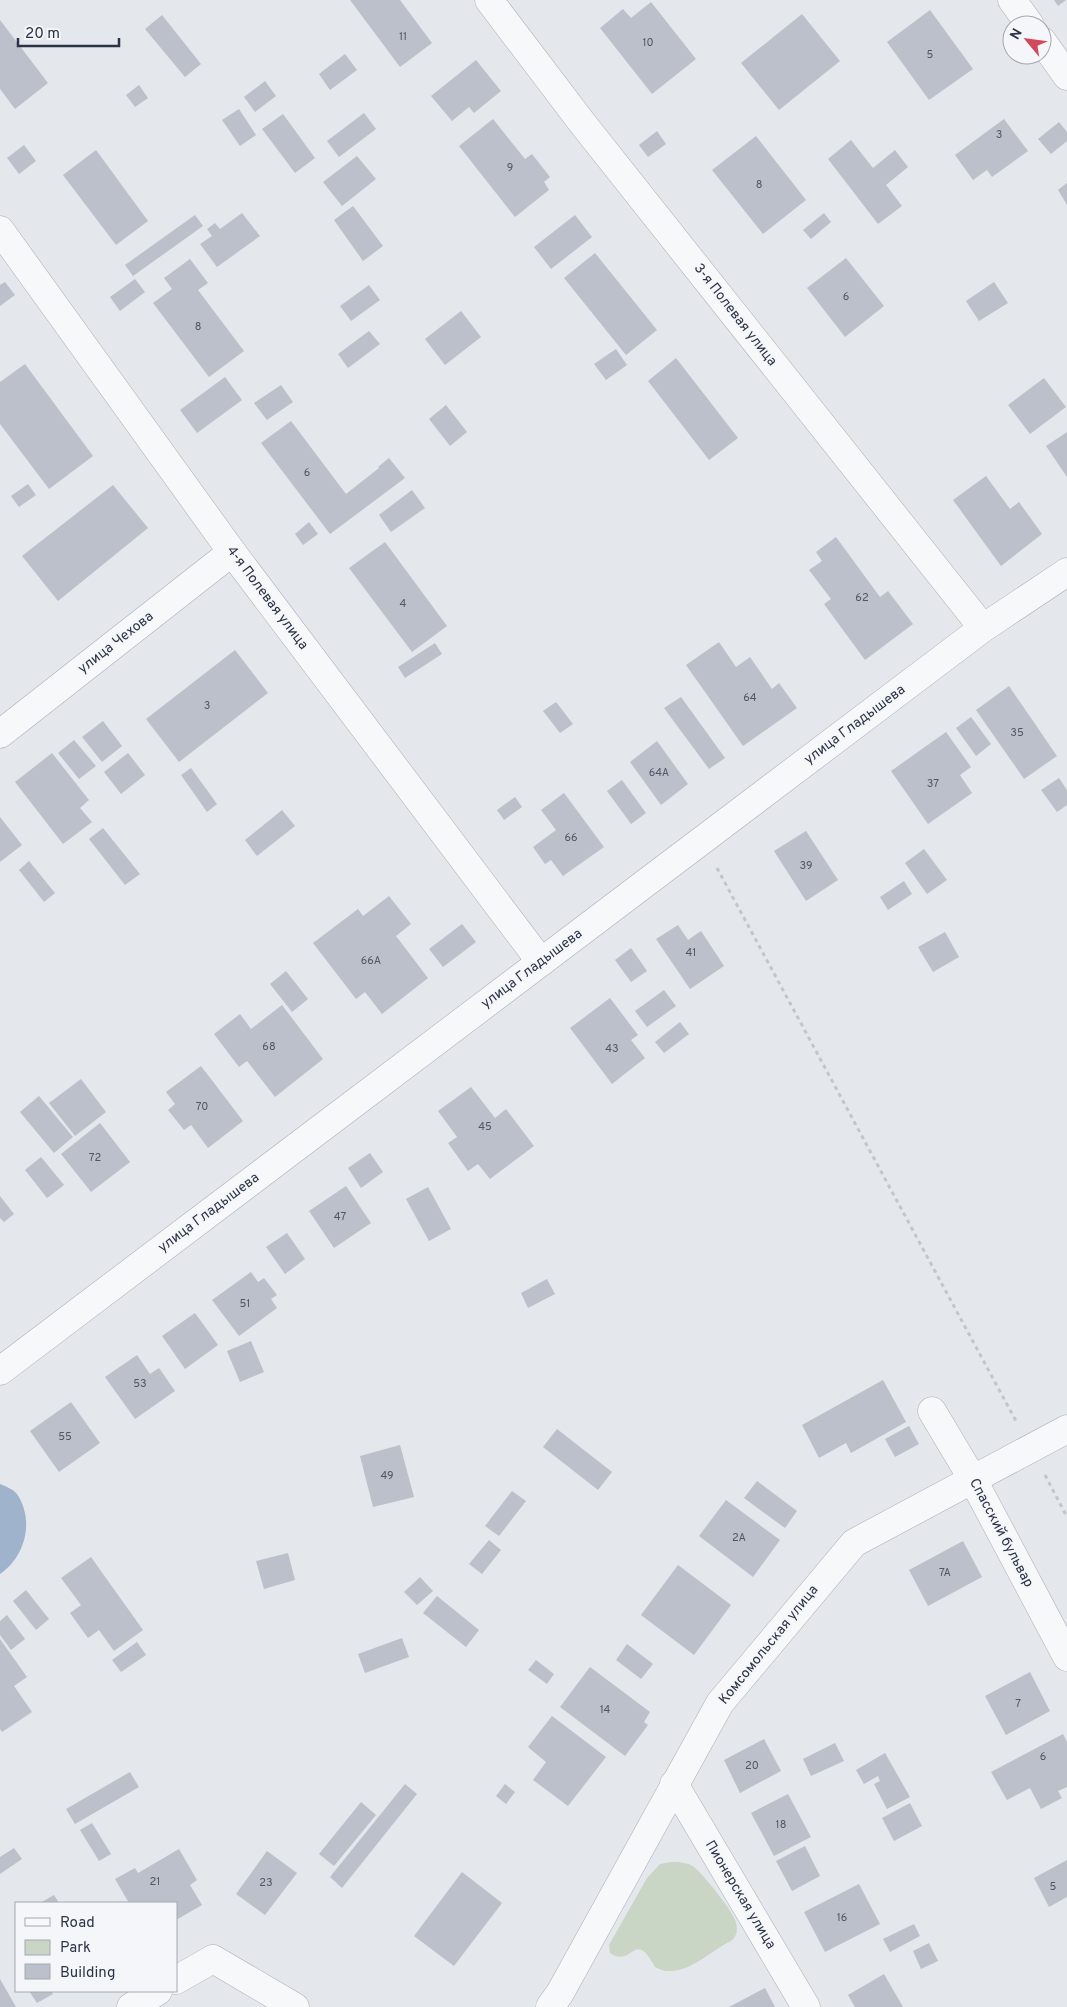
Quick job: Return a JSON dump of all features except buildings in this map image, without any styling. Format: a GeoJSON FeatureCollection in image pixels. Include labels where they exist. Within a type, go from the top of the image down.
{"type":"FeatureCollection","features":[{"type":"Feature","properties":{"kind":"street","name":"3-я Полевая улица"},"geometry":{"type":"LineString","coordinates":[[489,0],[583,124],[983,628]]}},
{"type":"Feature","properties":{"kind":"street"},"geometry":{"type":"LineString","coordinates":[[1012,0],[1023,15]]}},
{"type":"Feature","properties":{"kind":"street"},"geometry":{"type":"LineString","coordinates":[[1052,55],[1067,76]]}},
{"type":"Feature","properties":{"kind":"street","name":"4-я Полевая улица"},"geometry":{"type":"LineString","coordinates":[[0,230],[232,552],[541,962]]}},
{"type":"Feature","properties":{"kind":"street","name":"улица Чехова"},"geometry":{"type":"LineString","coordinates":[[0,734],[232,552]]}},
{"type":"Feature","properties":{"kind":"street","name":"улица Гладышева"},"geometry":{"type":"LineString","coordinates":[[0,1371],[983,628],[1067,572]]}},
{"type":"Feature","properties":{"kind":"street","name":"Спасский бульвар"},"geometry":{"type":"LineString","coordinates":[[932,1411],[972,1478],[1067,1657]]}},
{"type":"Feature","properties":{"kind":"street","name":"Комсомольская улица"},"geometry":{"type":"LineString","coordinates":[[550,2007],[560,1993],[720,1703],[854,1543],[972,1478],[1067,1429]]}},
{"type":"Feature","properties":{"kind":"street","name":"Пионерская улица"},"geometry":{"type":"LineString","coordinates":[[674,1784],[806,2007]]}},
{"type":"Feature","properties":{"kind":"street"},"geometry":{"type":"LineString","coordinates":[[178,1979],[213,1959],[295,2007]]}},
{"type":"Feature","properties":{"kind":"street"},"geometry":{"type":"LineString","coordinates":[[131,2007],[156,1992]]}},
{"type":"Feature","properties":{"kind":"path"},"geometry":{"type":"LineString","coordinates":[[702,840],[1067,1517]]}},
{"type":"Feature","properties":{"kind":"green space"},"geometry":{"type":"Polygon","coordinates":[[[671,1862],[691,1865],[710,1884],[735,1920],[737,1928],[735,1937],[694,1964],[675,1971],[665,1971],[655,1967],[642,1950],[638,1949],[618,1957],[610,1953],[609,1945],[647,1878],[660,1864],[671,1862]]]}},
{"type":"Feature","properties":{"kind":"water"},"geometry":{"type":"Polygon","coordinates":[[[0,1484],[17,1494],[25,1515],[26,1527],[25,1538],[16,1558],[0,1574],[0,1484]]]}}]}
